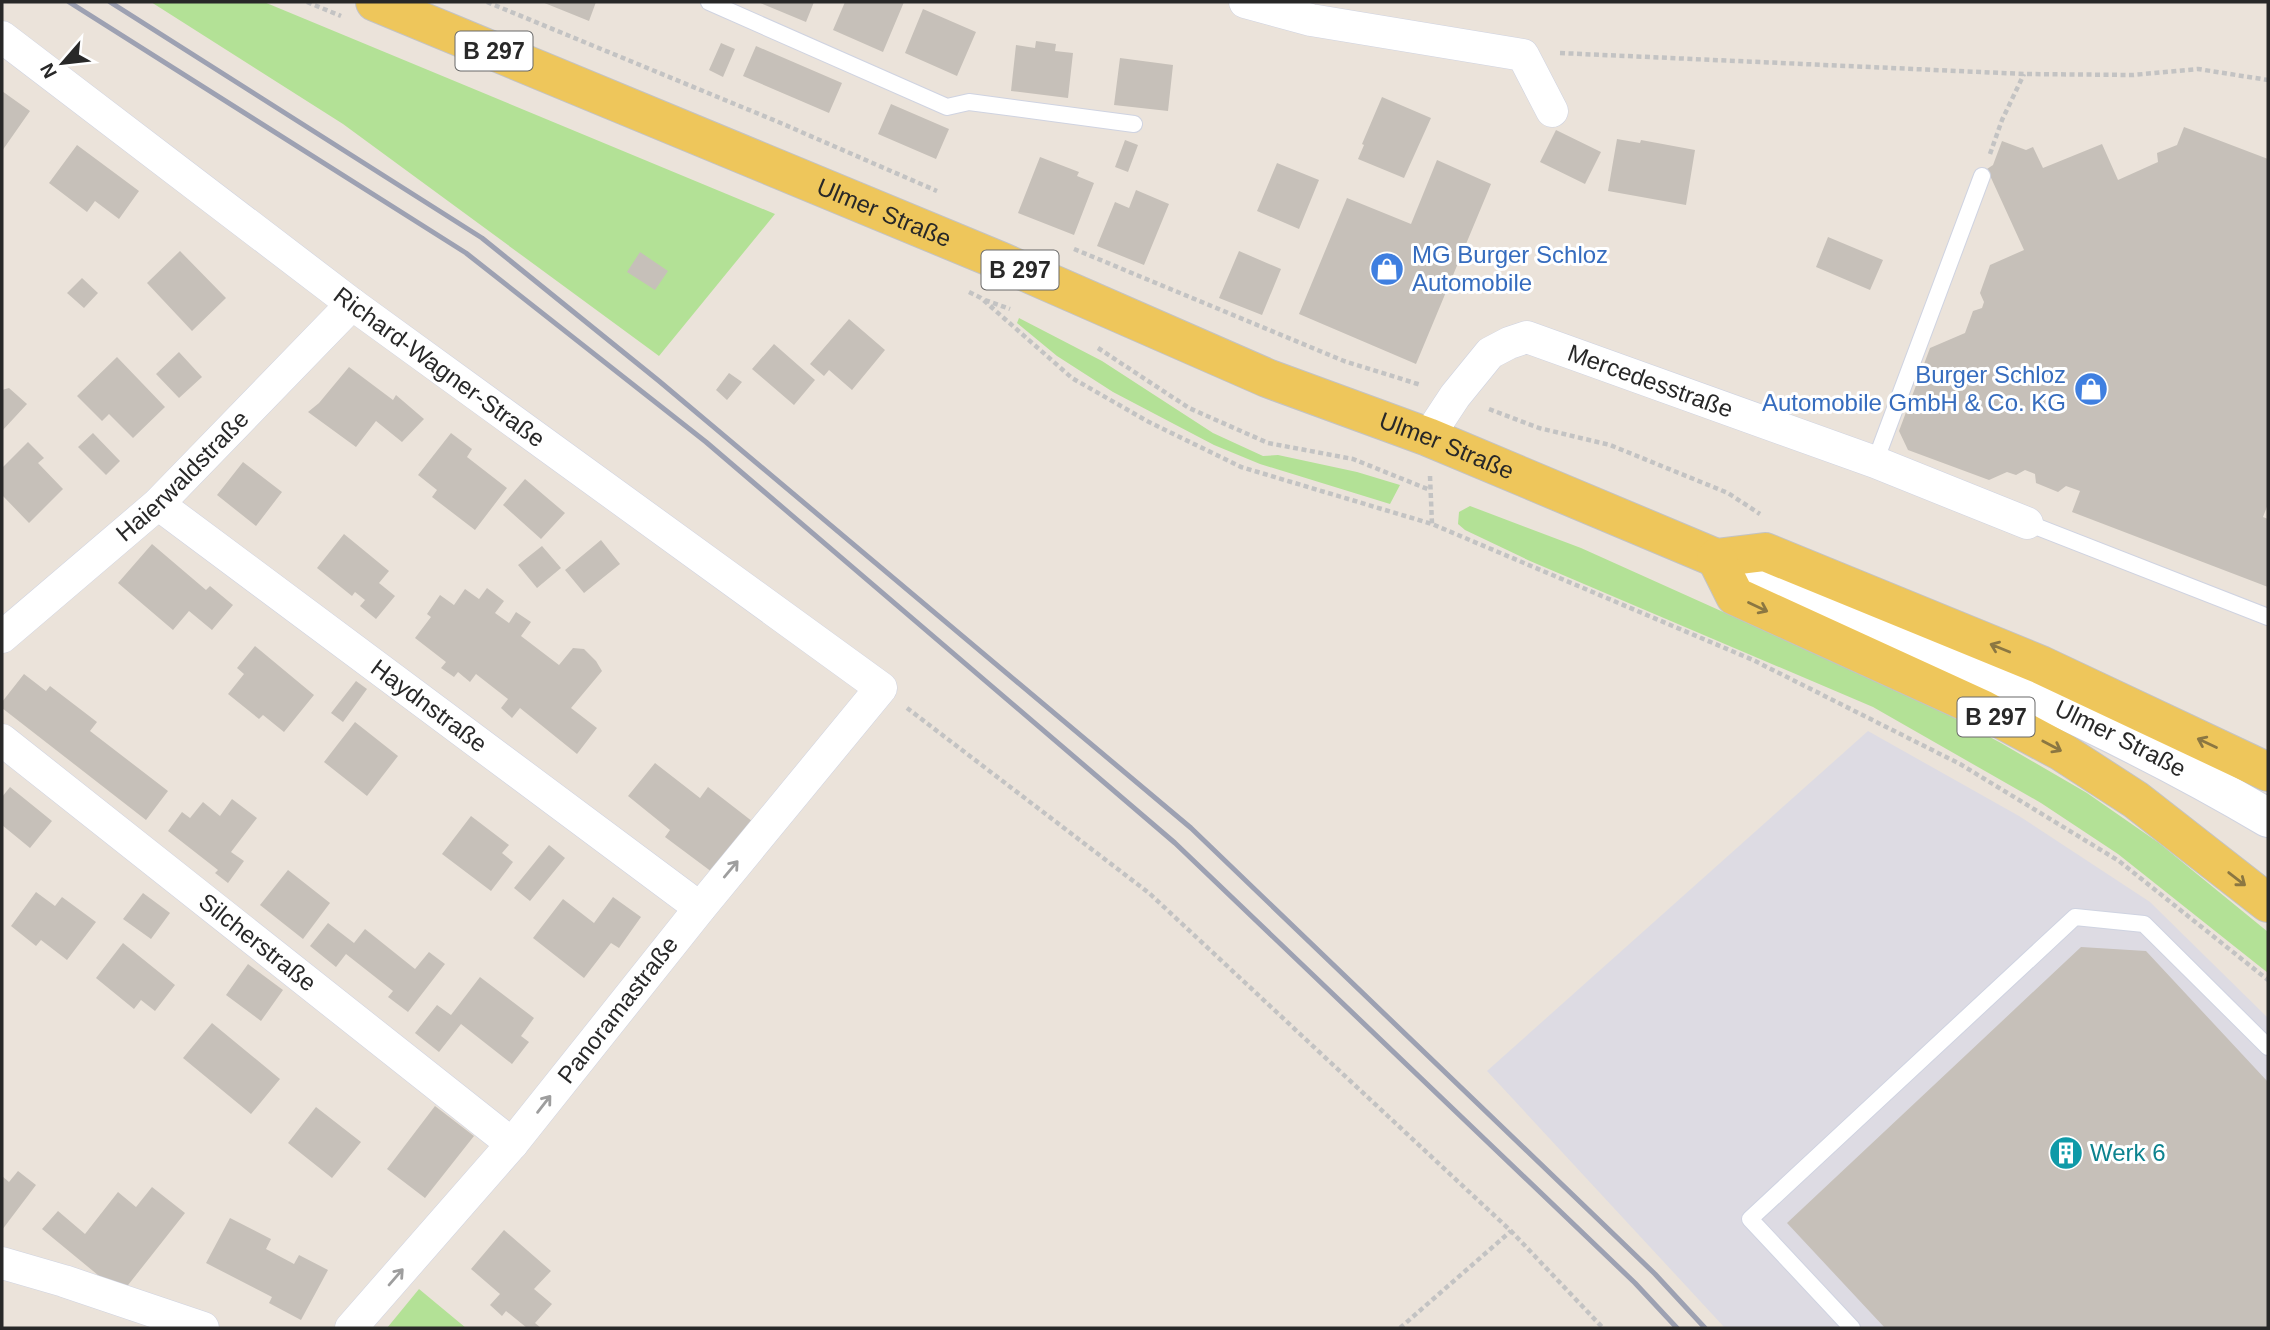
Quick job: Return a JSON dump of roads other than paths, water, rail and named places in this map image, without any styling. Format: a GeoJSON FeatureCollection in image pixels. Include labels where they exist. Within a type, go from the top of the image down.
{"type":"FeatureCollection","features":[{"type":"Feature","properties":{"kind":"main road","name":"Ulmer Straße"},"geometry":{"type":"LineString","coordinates":[[375,2],[988,256],[1267,378],[1428,437],[1893,634],[2067,712],[2233,796],[2268,818]]}},
{"type":"Feature","properties":{"kind":"main road","name":"B 297"},"geometry":{"type":"LineString","coordinates":[[2268,772],[2041,665],[1765,552],[1716,558],[1735,596],[1982,709],[2062,752],[2136,800],[2268,903]]}},
{"type":"Feature","properties":{"kind":"street"},"geometry":{"type":"LineString","coordinates":[[1245,2],[1311,20],[1523,55],[1552,111]]}},
{"type":"Feature","properties":{"kind":"street","name":"Richard-Wagner-Straße"},"geometry":{"type":"LineString","coordinates":[[2,37],[352,304],[881,688]]}},
{"type":"Feature","properties":{"kind":"street","name":"Haierwaldstraße"},"geometry":{"type":"LineString","coordinates":[[2,637],[159,504],[352,304]]}},
{"type":"Feature","properties":{"kind":"street","name":"Mercedesstraße"},"geometry":{"type":"LineString","coordinates":[[1428,437],[1455,396],[1490,353],[1527,337],[1875,463],[2027,523]]}},
{"type":"Feature","properties":{"kind":"street","name":"Haydnstraße"},"geometry":{"type":"LineString","coordinates":[[159,504],[700,908]]}},
{"type":"Feature","properties":{"kind":"street","name":"Panoramastraße"},"geometry":{"type":"LineString","coordinates":[[351,1328],[512,1144],[700,908],[881,688]]}},
{"type":"Feature","properties":{"kind":"street","name":"Silcherstraße"},"geometry":{"type":"LineString","coordinates":[[2,740],[512,1144]]}},
{"type":"Feature","properties":{"kind":"street"},"geometry":{"type":"LineString","coordinates":[[2,1263],[203,1328]]}},
{"type":"Feature","properties":{"kind":"lane"},"geometry":{"type":"LineString","coordinates":[[709,2],[947,107],[969,103],[1134,124]]}},
{"type":"Feature","properties":{"kind":"lane"},"geometry":{"type":"LineString","coordinates":[[1875,463],[1982,176]]}},
{"type":"Feature","properties":{"kind":"lane"},"geometry":{"type":"LineString","coordinates":[[2027,523],[2268,617]]}},
{"type":"Feature","properties":{"kind":"lane"},"geometry":{"type":"LineString","coordinates":[[1852,1328],[1750,1219],[2075,917],[2144,924],[2268,1047]]}},
{"type":"Feature","properties":{"kind":"railway"},"geometry":{"type":"LineString","coordinates":[[69,2],[466,253],[706,442],[1175,843],[1635,1283],[1677,1328]]}},
{"type":"Feature","properties":{"kind":"railway"},"geometry":{"type":"LineString","coordinates":[[110,2],[482,238],[659,381],[1191,828],[1655,1274],[1705,1328]]}},
{"type":"Feature","properties":{"kind":"place","name":"MG Burger Schloz Automobile"},"geometry":{"type":"Point","coordinates":[1387,269]}},
{"type":"Feature","properties":{"kind":"place","name":"Burger Schloz Automobile GmbH & Co. KG"},"geometry":{"type":"Point","coordinates":[2091,389]}},
{"type":"Feature","properties":{"kind":"place","name":"Werk 6"},"geometry":{"type":"Point","coordinates":[2066,1153]}}]}
